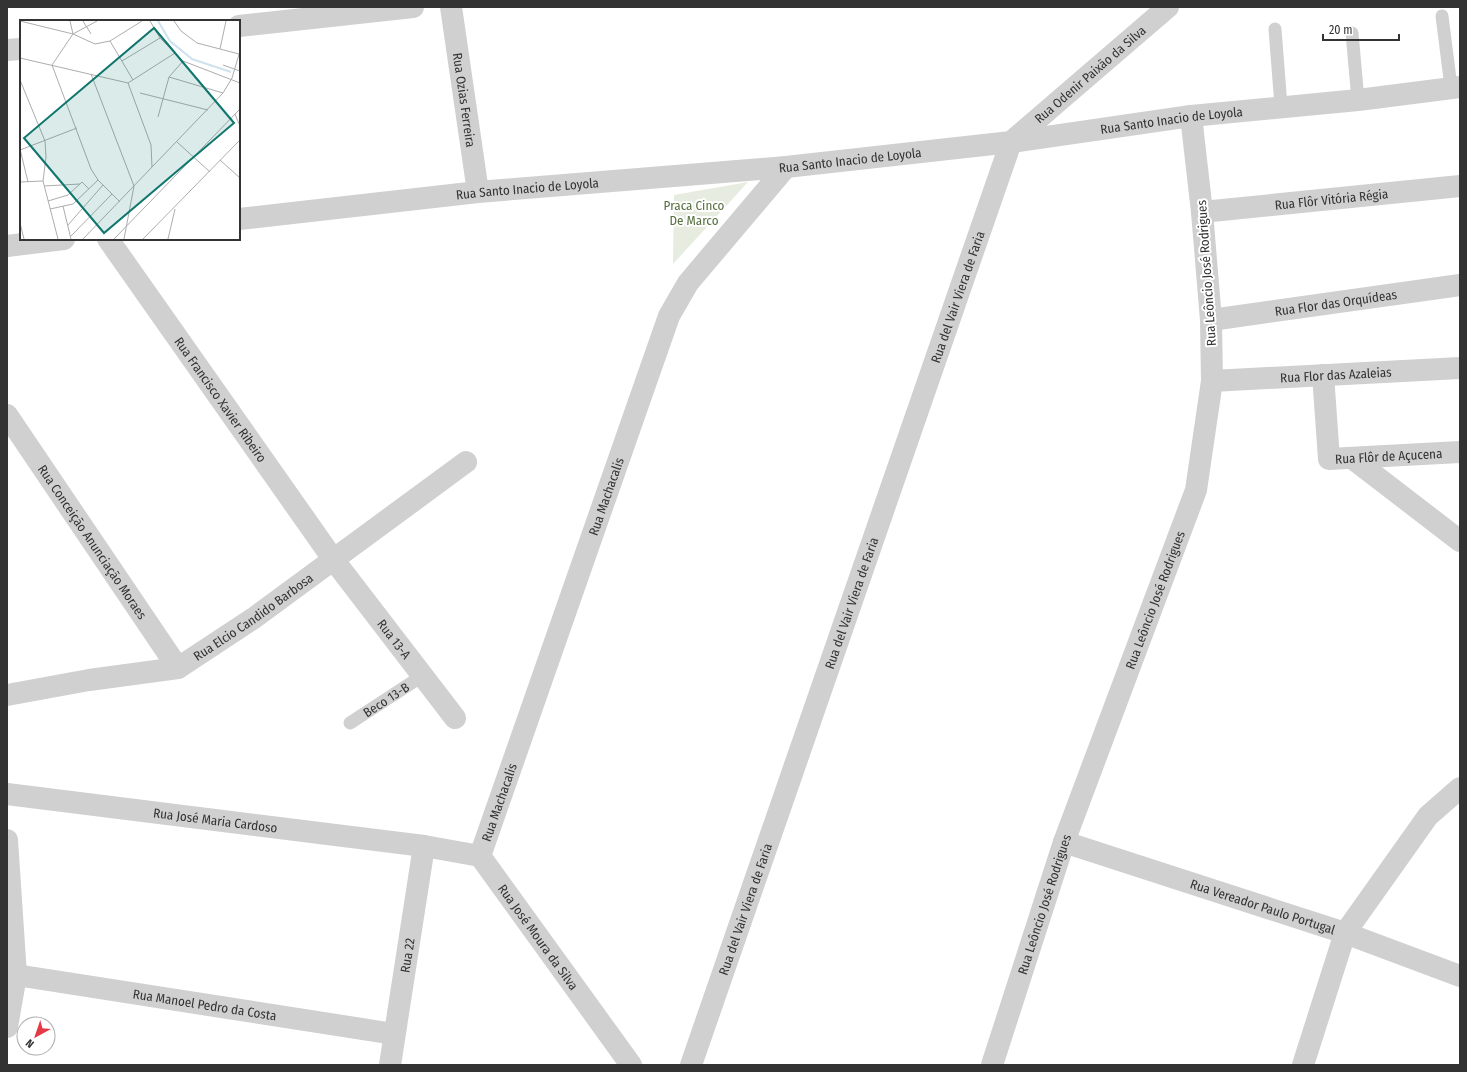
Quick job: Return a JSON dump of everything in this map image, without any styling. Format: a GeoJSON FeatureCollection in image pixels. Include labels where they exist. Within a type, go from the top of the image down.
{"type":"FeatureCollection","features":[{"type":"Feature","properties":{"kind":"street"},"geometry":{"type":"LineString","coordinates":[[240,26],[413,7]]}},
{"type":"Feature","properties":{"kind":"street","name":"Rua Ozias Ferreira"},"geometry":{"type":"LineString","coordinates":[[451,7],[478,192]]}},
{"type":"Feature","properties":{"kind":"street","name":"Rua Odenir Paixão da Silva"},"geometry":{"type":"LineString","coordinates":[[1011,142],[1168,7]]}},
{"type":"Feature","properties":{"kind":"street"},"geometry":{"type":"LineString","coordinates":[[7,50],[20,49]]}},
{"type":"Feature","properties":{"kind":"street","name":"Rua Santo Inacio de Loyola"},"geometry":{"type":"LineString","coordinates":[[240,219],[478,192],[786,167],[1011,142],[1191,116],[1281,106],[1358,100],[1456,87]]}},
{"type":"Feature","properties":{"kind":"street","name":"Rua Leôncio José Rodrigues"},"geometry":{"type":"LineString","coordinates":[[992,1065],[1064,842],[1196,490],[1212,381],[1211,320],[1202,212],[1191,116]]}},
{"type":"Feature","properties":{"kind":"street","name":"Rua del Vair Viera de Faria"},"geometry":{"type":"LineString","coordinates":[[691,1065],[1011,142]]}},
{"type":"Feature","properties":{"kind":"street","name":"Rua Machacalis"},"geometry":{"type":"LineString","coordinates":[[480,856],[669,316],[688,282],[786,167]]}},
{"type":"Feature","properties":{"kind":"street","name":"Rua Flôr Vitória Régia"},"geometry":{"type":"LineString","coordinates":[[1202,212],[1460,186]]}},
{"type":"Feature","properties":{"kind":"street"},"geometry":{"type":"LineString","coordinates":[[7,246],[56,240]]}},
{"type":"Feature","properties":{"kind":"street","name":"Rua Francisco Xavier Ribeiro"},"geometry":{"type":"LineString","coordinates":[[109,240],[333,560]]}},
{"type":"Feature","properties":{"kind":"street","name":"Rua Flor das Orquídeas"},"geometry":{"type":"LineString","coordinates":[[1211,320],[1460,285]]}},
{"type":"Feature","properties":{"kind":"street","name":"Rua Flor das Azaleias"},"geometry":{"type":"LineString","coordinates":[[1212,381],[1460,368]]}},
{"type":"Feature","properties":{"kind":"street","name":"Rua Flôr de Açucena"},"geometry":{"type":"LineString","coordinates":[[1323,375],[1329,459],[1460,452]]}},
{"type":"Feature","properties":{"kind":"street","name":"Rua Conceição Anunciação Moraes"},"geometry":{"type":"LineString","coordinates":[[7,415],[178,668]]}},
{"type":"Feature","properties":{"kind":"street"},"geometry":{"type":"LineString","coordinates":[[1352,458],[1460,541]]}},
{"type":"Feature","properties":{"kind":"street","name":"Rua Elcio Candido Barbosa"},"geometry":{"type":"LineString","coordinates":[[7,695],[89,680],[178,668],[254,618],[466,462]]}},
{"type":"Feature","properties":{"kind":"street","name":"Rua 13-A"},"geometry":{"type":"LineString","coordinates":[[333,560],[454,718]]}},
{"type":"Feature","properties":{"kind":"street"},"geometry":{"type":"LineString","coordinates":[[1303,1065],[1345,933],[1428,816],[1460,788]]}},
{"type":"Feature","properties":{"kind":"street","name":"Rua José Maria Cardoso"},"geometry":{"type":"LineString","coordinates":[[7,794],[424,846]]}},
{"type":"Feature","properties":{"kind":"street"},"geometry":{"type":"LineString","coordinates":[[7,840],[16,975],[7,1027]]}},
{"type":"Feature","properties":{"kind":"street","name":"Rua Vereador Paulo Portugal"},"geometry":{"type":"LineString","coordinates":[[1064,842],[1345,933],[1460,976]]}},
{"type":"Feature","properties":{"kind":"street"},"geometry":{"type":"LineString","coordinates":[[424,846],[480,856]]}},
{"type":"Feature","properties":{"kind":"street","name":"Rua 22"},"geometry":{"type":"LineString","coordinates":[[390,1065],[424,846]]}},
{"type":"Feature","properties":{"kind":"street","name":"Rua José Moura da Silva"},"geometry":{"type":"LineString","coordinates":[[480,856],[631,1065]]}},
{"type":"Feature","properties":{"kind":"street","name":"Rua Manoel Pedro da Costa"},"geometry":{"type":"LineString","coordinates":[[16,975],[394,1034]]}},
{"type":"Feature","properties":{"kind":"lane"},"geometry":{"type":"LineString","coordinates":[[1442,16],[1456,87]]}},
{"type":"Feature","properties":{"kind":"lane"},"geometry":{"type":"LineString","coordinates":[[1275,29],[1281,106]]}},
{"type":"Feature","properties":{"kind":"lane"},"geometry":{"type":"LineString","coordinates":[[1352,33],[1358,100]]}},
{"type":"Feature","properties":{"kind":"lane","name":"Beco 13-B"},"geometry":{"type":"LineString","coordinates":[[350,723],[422,676]]}},
{"type":"Feature","properties":{"kind":"green space","name":"Praca Cinco De Marco"},"geometry":{"type":"Polygon","coordinates":[[[748,182],[673,264],[674,195],[748,182]]]}}]}
